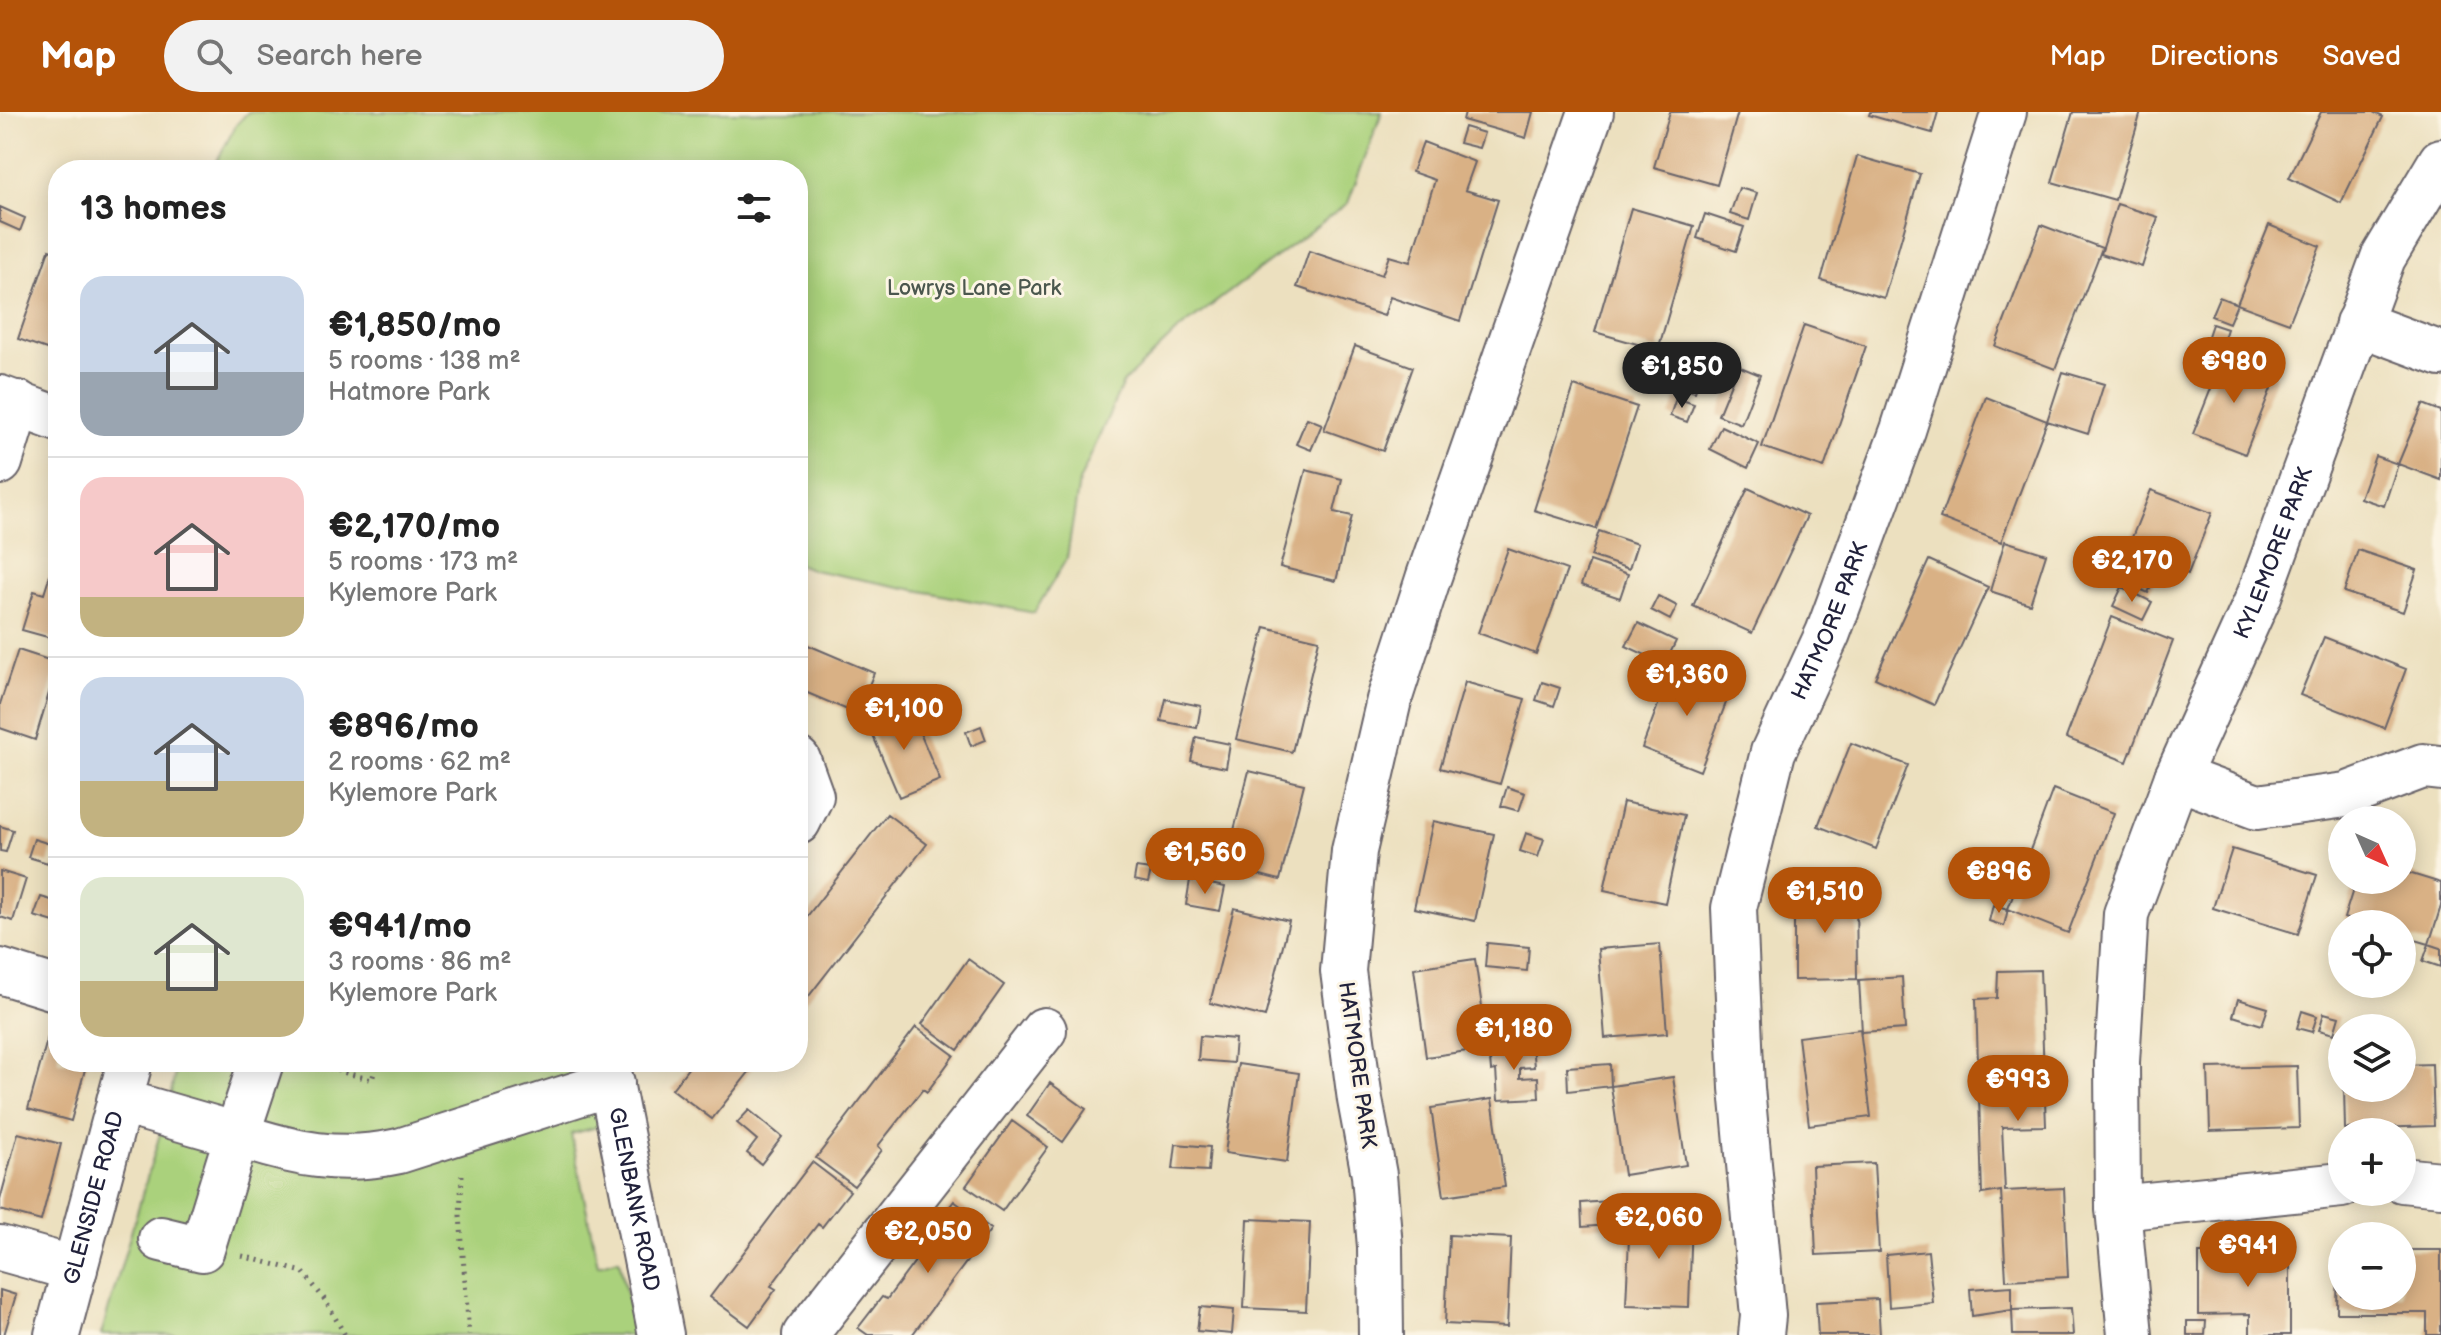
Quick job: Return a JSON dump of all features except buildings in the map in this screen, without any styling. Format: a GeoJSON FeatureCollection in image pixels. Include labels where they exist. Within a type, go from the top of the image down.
{"type":"FeatureCollection","features":[{"type":"Feature","properties":{"kind":"street","name":"HATMORE PARK"},"geometry":{"type":"LineString","coordinates":[[1381,1335],[1380,1247],[1374,1175],[1360,1100],[1343,971],[1354,851],[1398,669],[1591,112]]}},
{"type":"Feature","properties":{"kind":"street","name":"HATMORE PARK"},"geometry":{"type":"LineString","coordinates":[[1761,1335],[1763,1316],[1742,1088],[1734,908],[1773,752],[1828,633],[1903,430],[2004,112]]}},
{"type":"Feature","properties":{"kind":"street","name":"KYLEMORE PARK"},"geometry":{"type":"LineString","coordinates":[[2130,1335],[2118,1208],[2117,1062],[2126,914],[2177,777],[2259,596],[2383,258],[2441,161]]}},
{"type":"Feature","properties":{"kind":"street"},"geometry":{"type":"LineString","coordinates":[[2358,323],[2441,354]]}},
{"type":"Feature","properties":{"kind":"street"},"geometry":{"type":"LineString","coordinates":[[0,462],[9,400],[48,415]]}},
{"type":"Feature","properties":{"kind":"street"},"geometry":{"type":"LineString","coordinates":[[2177,777],[2257,807],[2346,795],[2423,766],[2441,768]]}},
{"type":"Feature","properties":{"kind":"street"},"geometry":{"type":"LineString","coordinates":[[0,971],[48,986]]}},
{"type":"Feature","properties":{"kind":"street"},"geometry":{"type":"LineString","coordinates":[[805,1335],[1044,1030]]}},
{"type":"Feature","properties":{"kind":"street"},"geometry":{"type":"LineString","coordinates":[[182,1244],[237,1135],[258,1072]]}},
{"type":"Feature","properties":{"kind":"street"},"geometry":{"type":"LineString","coordinates":[[125,1082],[237,1135],[270,1146],[337,1158],[367,1158],[463,1131],[610,1073]]}},
{"type":"Feature","properties":{"kind":"street","name":"GLENBANK ROAD"},"geometry":{"type":"LineString","coordinates":[[610,1073],[661,1335]]}},
{"type":"Feature","properties":{"kind":"street","name":"GLENSIDE ROAD"},"geometry":{"type":"LineString","coordinates":[[57,1335],[125,1082]]}},
{"type":"Feature","properties":{"kind":"street"},"geometry":{"type":"LineString","coordinates":[[2416,1181],[2441,1184]]}},
{"type":"Feature","properties":{"kind":"street"},"geometry":{"type":"LineString","coordinates":[[2118,1208],[2328,1186]]}},
{"type":"Feature","properties":{"kind":"street"},"geometry":{"type":"LineString","coordinates":[[0,1248],[75,1269]]}},
{"type":"Feature","properties":{"kind":"path"},"geometry":{"type":"LineString","coordinates":[[343,1072],[372,1080],[374,1072]]}},
{"type":"Feature","properties":{"kind":"path"},"geometry":{"type":"LineString","coordinates":[[463,1131],[460,1215],[469,1335]]}},
{"type":"Feature","properties":{"kind":"path"},"geometry":{"type":"LineString","coordinates":[[182,1244],[303,1272],[318,1289],[345,1335]]}},
{"type":"Feature","properties":{"kind":"green space","name":"Lowrys Lane Park"},"geometry":{"type":"Polygon","coordinates":[[[248,112],[1382,112],[1348,203],[1176,332],[1123,383],[1079,482],[1067,558],[1034,613],[808,568],[808,160],[217,160],[236,125],[248,112]]]}},
{"type":"Feature","properties":{"kind":"green space"},"geometry":{"type":"Polygon","coordinates":[[[175,1072],[588,1072],[601,1126],[571,1134],[598,1265],[619,1259],[635,1335],[101,1335],[169,1103],[175,1072]]]}}]}
